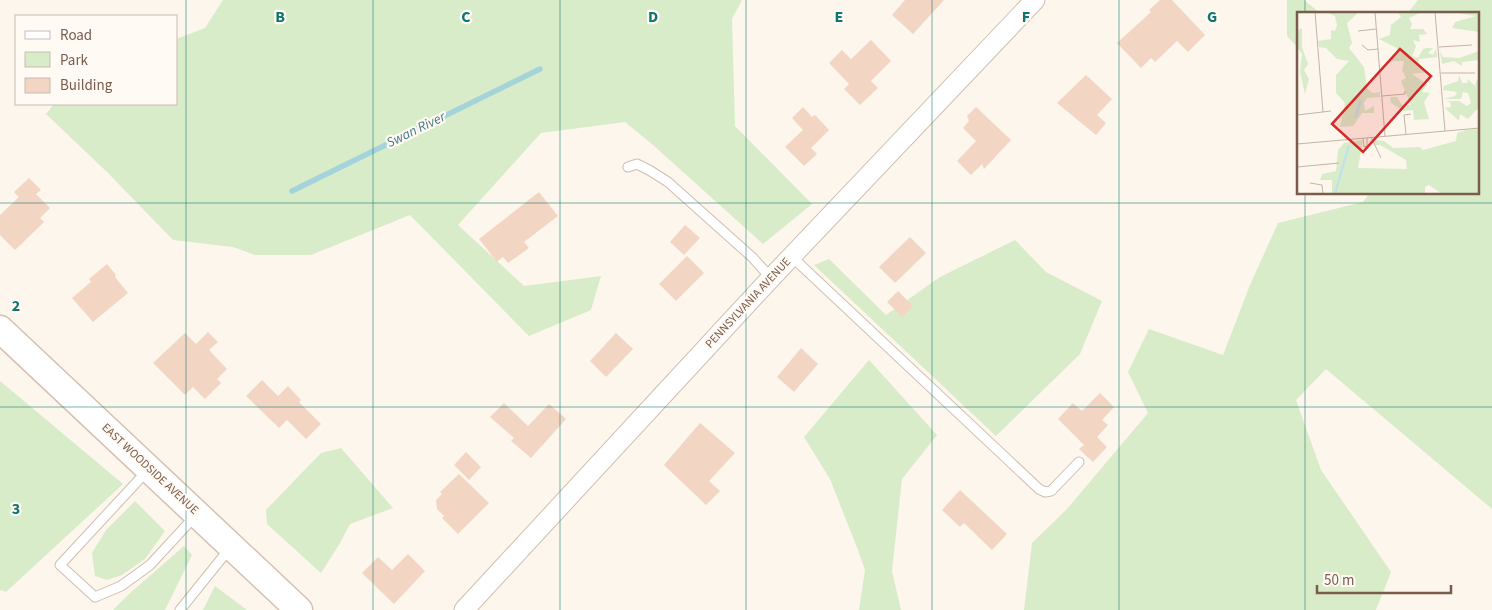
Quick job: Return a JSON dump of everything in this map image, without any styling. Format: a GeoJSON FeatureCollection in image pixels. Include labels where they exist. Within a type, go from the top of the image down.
{"type":"FeatureCollection","features":[{"type":"Feature","properties":{"kind":"main road","name":"EAST WOODSIDE AVENUE"},"geometry":{"type":"LineString","coordinates":[[0,329],[299,610]]}},
{"type":"Feature","properties":{"kind":"street","name":"PENNSYLVANIA AVENUE"},"geometry":{"type":"LineString","coordinates":[[464,610],[771,278],[1035,0]]}},
{"type":"Feature","properties":{"kind":"lane"},"geometry":{"type":"LineString","coordinates":[[628,167],[637,164],[668,182],[752,258],[771,278]]}},
{"type":"Feature","properties":{"kind":"lane"},"geometry":{"type":"LineString","coordinates":[[792,256],[1039,489],[1045,492],[1051,491],[1079,462]]}},
{"type":"Feature","properties":{"kind":"lane"},"geometry":{"type":"LineString","coordinates":[[149,469],[60,565],[95,597],[121,586],[150,565],[197,514]]}},
{"type":"Feature","properties":{"kind":"lane"},"geometry":{"type":"LineString","coordinates":[[180,610],[232,546]]}},
{"type":"Feature","properties":{"kind":"green space"},"geometry":{"type":"Polygon","coordinates":[[[223,0],[742,0],[732,19],[735,126],[812,204],[763,244],[625,122],[541,133],[458,225],[524,286],[601,276],[591,310],[529,336],[410,215],[311,255],[255,255],[233,247],[173,240],[108,173],[46,114],[53,105],[178,105],[178,38],[205,28],[223,0]]]}},
{"type":"Feature","properties":{"kind":"green space"},"geometry":{"type":"Polygon","coordinates":[[[1287,0],[1304,0],[1319,12],[1297,12],[1297,47],[1287,36],[1287,0]]]}},
{"type":"Feature","properties":{"kind":"green space"},"geometry":{"type":"Polygon","coordinates":[[[1418,0],[1492,0],[1492,509],[1326,369],[1296,400],[1321,470],[1391,572],[1376,610],[1024,610],[1032,543],[1067,509],[1148,413],[1128,372],[1149,329],[1223,355],[1250,285],[1278,223],[1363,202],[1368,195],[1480,195],[1480,12],[1409,12],[1418,0]]]}},
{"type":"Feature","properties":{"kind":"green space"},"geometry":{"type":"Polygon","coordinates":[[[1015,240],[1046,272],[1102,301],[1080,354],[996,436],[814,265],[829,259],[886,315],[940,277],[1015,240]]]}},
{"type":"Feature","properties":{"kind":"green space"},"geometry":{"type":"Polygon","coordinates":[[[869,360],[937,435],[902,479],[892,571],[901,610],[859,610],[865,570],[830,479],[804,437],[869,360]]]}},
{"type":"Feature","properties":{"kind":"green space"},"geometry":{"type":"Polygon","coordinates":[[[0,381],[123,484],[6,592],[0,590],[0,381]]]}},
{"type":"Feature","properties":{"kind":"green space"},"geometry":{"type":"Polygon","coordinates":[[[341,448],[393,508],[350,524],[321,573],[267,524],[266,510],[321,453],[341,448]]]}},
{"type":"Feature","properties":{"kind":"green space"},"geometry":{"type":"Polygon","coordinates":[[[135,501],[165,531],[145,559],[122,575],[107,580],[95,576],[92,553],[106,530],[135,501]]]}},
{"type":"Feature","properties":{"kind":"green space"},"geometry":{"type":"Polygon","coordinates":[[[184,546],[192,555],[165,610],[113,610],[129,594],[184,546]]]}},
{"type":"Feature","properties":{"kind":"green space"},"geometry":{"type":"Polygon","coordinates":[[[215,586],[247,610],[203,610],[215,586]]]}},
{"type":"Feature","properties":{"kind":"building"},"geometry":{"type":"Polygon","coordinates":[[[905,0],[944,0],[913,34],[892,15],[905,0]]]}},
{"type":"Feature","properties":{"kind":"building"},"geometry":{"type":"Polygon","coordinates":[[[1160,0],[1172,0],[1205,35],[1188,52],[1177,41],[1155,62],[1151,58],[1141,68],[1117,43],[1151,12],[1149,10],[1160,0]]]}},
{"type":"Feature","properties":{"kind":"building"},"geometry":{"type":"Polygon","coordinates":[[[871,40],[891,61],[871,81],[878,88],[860,105],[844,89],[849,84],[829,63],[842,50],[851,59],[871,40]]]}},
{"type":"Feature","properties":{"kind":"building"},"geometry":{"type":"Polygon","coordinates":[[[1086,75],[1112,99],[1097,115],[1106,123],[1096,135],[1057,103],[1086,75]]]}},
{"type":"Feature","properties":{"kind":"building"},"geometry":{"type":"Polygon","coordinates":[[[803,107],[812,117],[815,115],[829,130],[811,148],[817,154],[804,166],[785,147],[803,130],[792,118],[803,107]]]}},
{"type":"Feature","properties":{"kind":"building"},"geometry":{"type":"Polygon","coordinates":[[[976,107],[1011,140],[984,169],[982,164],[971,175],[957,161],[976,141],[963,128],[969,121],[967,116],[976,107]]]}},
{"type":"Feature","properties":{"kind":"building"},"geometry":{"type":"Polygon","coordinates":[[[29,178],[41,190],[36,194],[50,208],[40,218],[44,222],[15,250],[0,235],[0,215],[19,197],[14,192],[29,178]]]}},
{"type":"Feature","properties":{"kind":"building"},"geometry":{"type":"Polygon","coordinates":[[[539,192],[558,216],[524,242],[529,248],[508,263],[503,257],[497,262],[479,239],[539,192]]]}},
{"type":"Feature","properties":{"kind":"building"},"geometry":{"type":"Polygon","coordinates":[[[685,225],[700,238],[684,255],[670,242],[685,225]]]}},
{"type":"Feature","properties":{"kind":"building"},"geometry":{"type":"Polygon","coordinates":[[[910,237],[926,253],[895,283],[879,267],[910,237]]]}},
{"type":"Feature","properties":{"kind":"building"},"geometry":{"type":"Polygon","coordinates":[[[687,256],[704,273],[676,301],[659,284],[687,256]]]}},
{"type":"Feature","properties":{"kind":"building"},"geometry":{"type":"Polygon","coordinates":[[[107,264],[128,293],[93,322],[72,298],[91,282],[89,279],[107,264]]]}},
{"type":"Feature","properties":{"kind":"building"},"geometry":{"type":"Polygon","coordinates":[[[898,291],[913,306],[902,317],[887,302],[898,291]]]}},
{"type":"Feature","properties":{"kind":"building"},"geometry":{"type":"Polygon","coordinates":[[[208,332],[218,342],[209,350],[227,369],[217,379],[221,383],[205,399],[193,387],[185,395],[153,363],[185,333],[196,344],[208,332]]]}},
{"type":"Feature","properties":{"kind":"building"},"geometry":{"type":"Polygon","coordinates":[[[616,333],[633,349],[606,377],[590,361],[616,333]]]}},
{"type":"Feature","properties":{"kind":"building"},"geometry":{"type":"Polygon","coordinates":[[[801,348],[818,364],[794,392],[777,377],[801,348]]]}},
{"type":"Feature","properties":{"kind":"building"},"geometry":{"type":"Polygon","coordinates":[[[262,380],[278,396],[288,386],[301,400],[299,402],[321,424],[306,439],[287,420],[279,428],[246,396],[262,380]]]}},
{"type":"Feature","properties":{"kind":"building"},"geometry":{"type":"Polygon","coordinates":[[[1100,393],[1114,407],[1102,420],[1108,425],[1097,437],[1107,447],[1093,462],[1079,449],[1084,445],[1058,419],[1073,403],[1082,411],[1100,393]]]}},
{"type":"Feature","properties":{"kind":"building"},"geometry":{"type":"Polygon","coordinates":[[[504,403],[528,426],[549,404],[566,419],[531,458],[511,441],[514,438],[490,417],[504,403]]]}},
{"type":"Feature","properties":{"kind":"building"},"geometry":{"type":"Polygon","coordinates":[[[700,423],[735,453],[709,481],[720,491],[706,505],[664,465],[700,423]]]}},
{"type":"Feature","properties":{"kind":"building"},"geometry":{"type":"Polygon","coordinates":[[[466,452],[481,467],[469,480],[454,465],[466,452]]]}},
{"type":"Feature","properties":{"kind":"building"},"geometry":{"type":"Polygon","coordinates":[[[459,474],[489,503],[458,534],[442,518],[444,516],[437,509],[436,500],[442,494],[440,492],[459,474]]]}},
{"type":"Feature","properties":{"kind":"building"},"geometry":{"type":"Polygon","coordinates":[[[960,490],[1007,534],[992,550],[964,523],[960,527],[942,510],[960,490]]]}},
{"type":"Feature","properties":{"kind":"building"},"geometry":{"type":"Polygon","coordinates":[[[408,554],[425,571],[394,604],[362,573],[378,557],[392,570],[408,554]]]}},
{"type":"Feature","properties":{"kind":"waterway","name":"Swan River"},"geometry":{"type":"LineString","coordinates":[[292,191],[540,69]]}}]}
